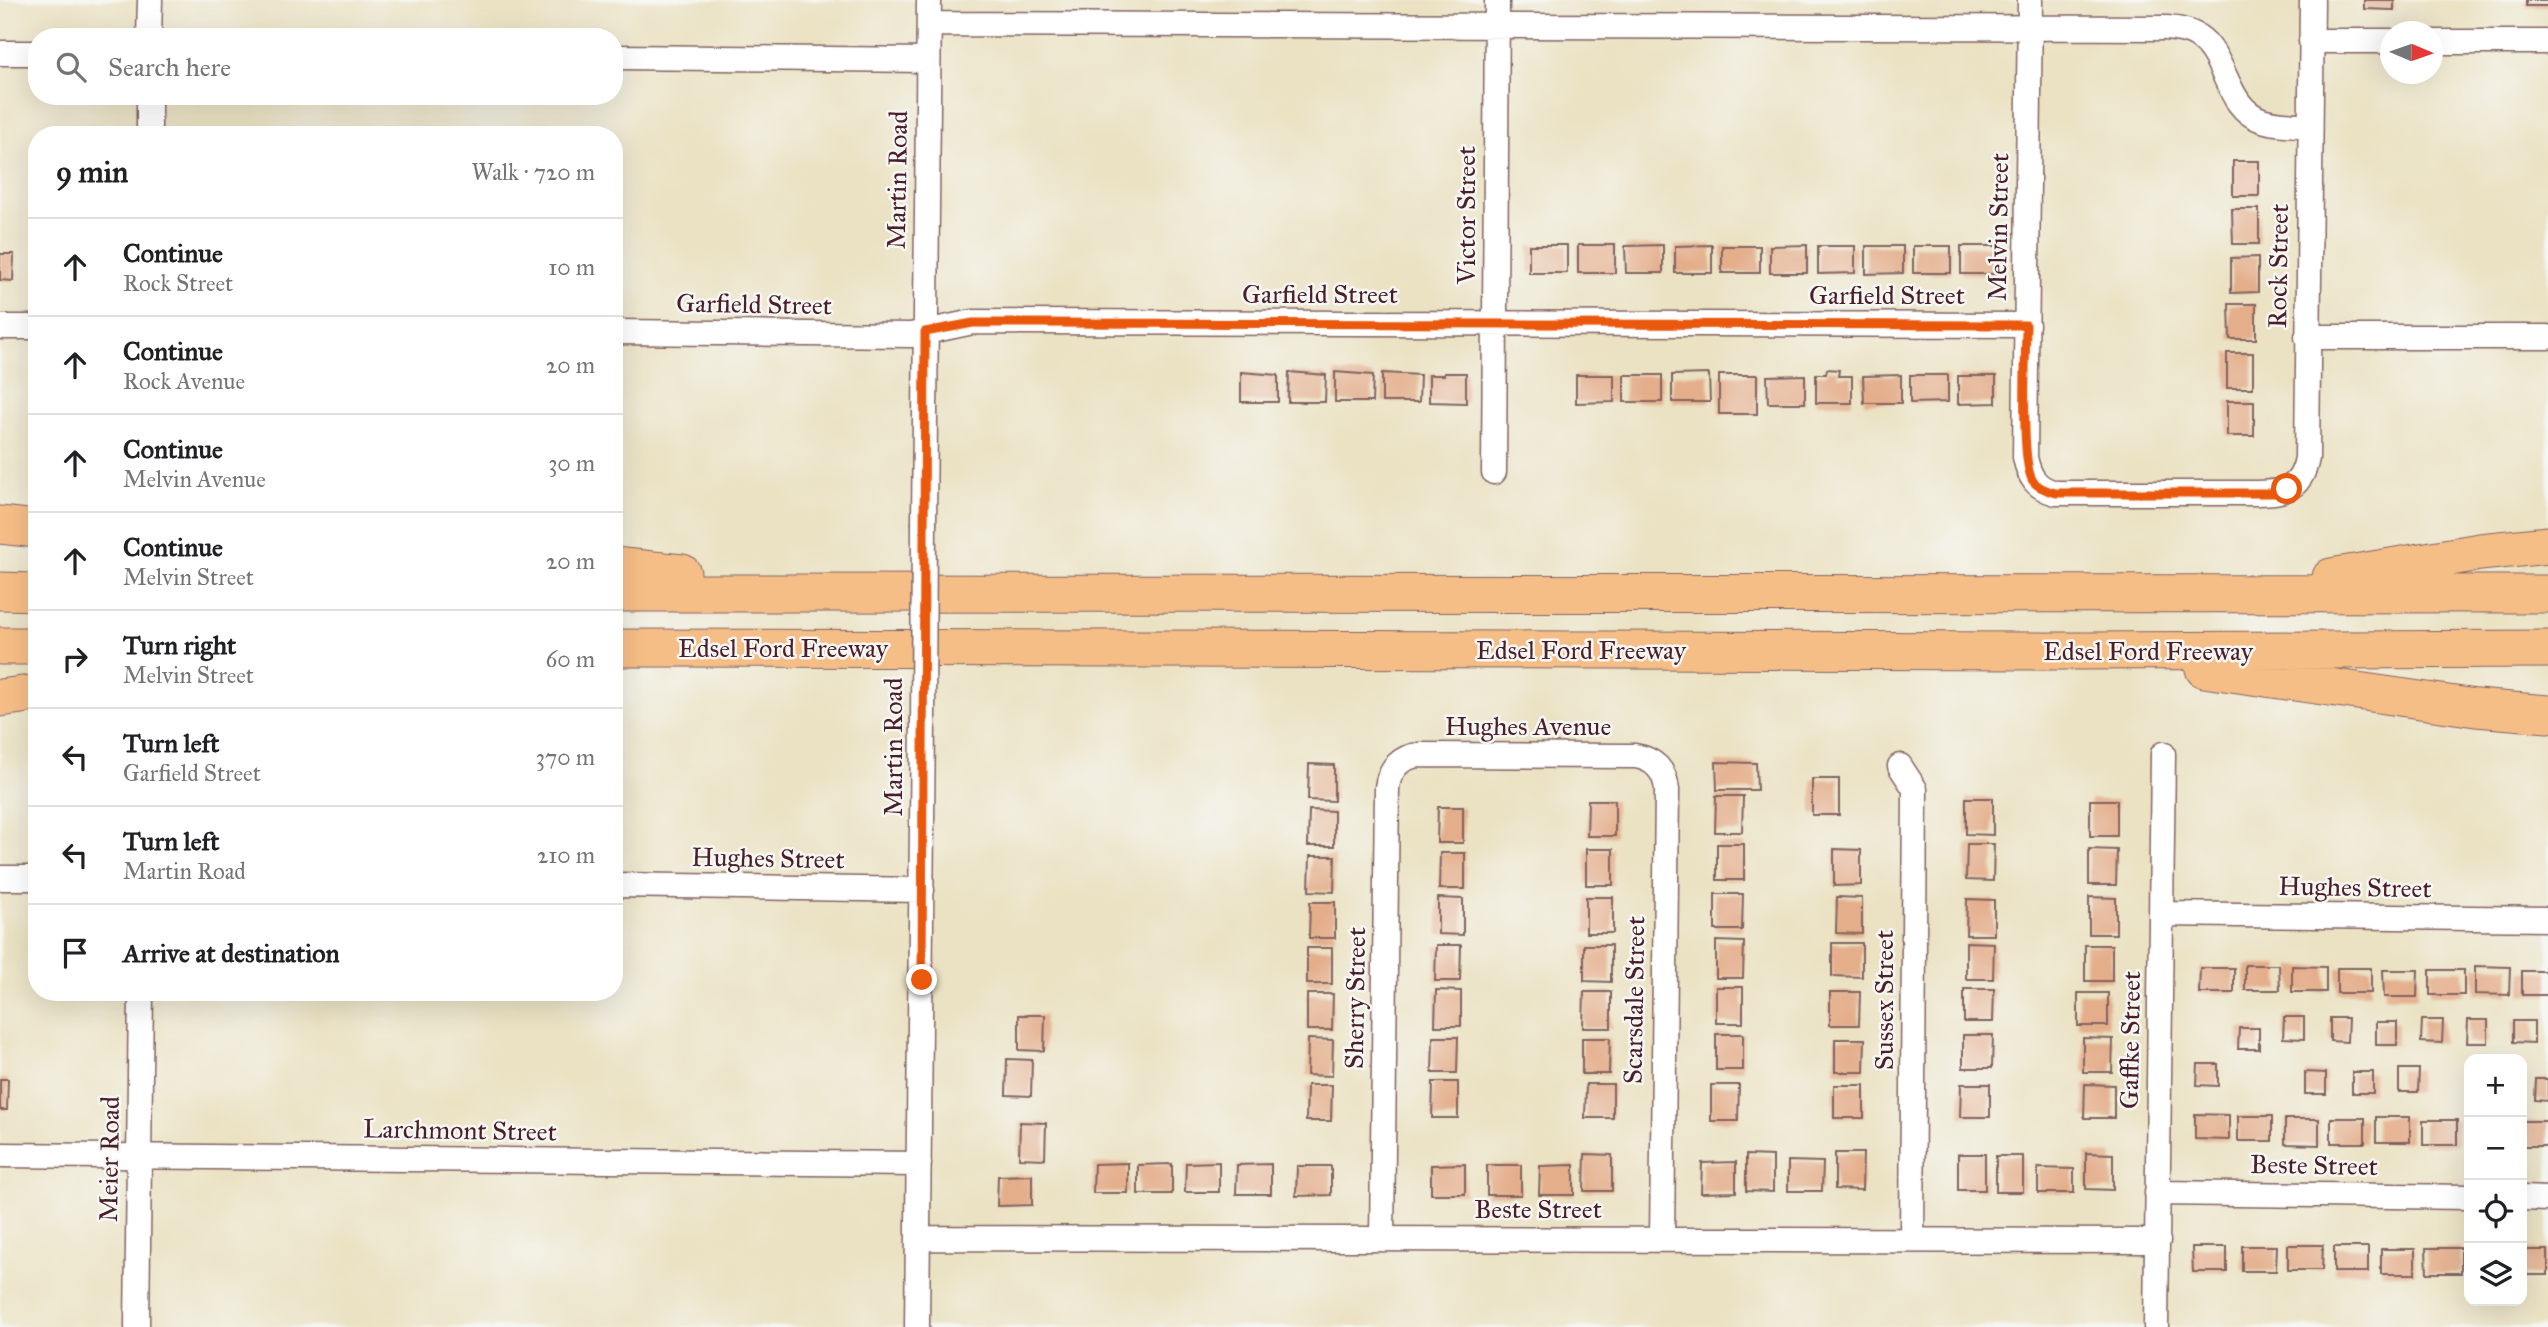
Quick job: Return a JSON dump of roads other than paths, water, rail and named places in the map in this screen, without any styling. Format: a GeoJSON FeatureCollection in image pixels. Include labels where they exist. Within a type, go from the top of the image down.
{"type":"FeatureCollection","features":[{"type":"Feature","properties":{"kind":"highway"},"geometry":{"type":"LineString","coordinates":[[0,525],[28,528]]}},
{"type":"Feature","properties":{"kind":"highway"},"geometry":{"type":"LineString","coordinates":[[2220,595],[2480,552],[2548,545]]}},
{"type":"Feature","properties":{"kind":"highway"},"geometry":{"type":"LineString","coordinates":[[623,567],[846,594]]}},
{"type":"Feature","properties":{"kind":"highway"},"geometry":{"type":"LineString","coordinates":[[0,592],[28,592]]}},
{"type":"Feature","properties":{"kind":"highway","name":"Edsel Ford Freeway"},"geometry":{"type":"LineString","coordinates":[[623,593],[2548,594]]}},
{"type":"Feature","properties":{"kind":"highway"},"geometry":{"type":"LineString","coordinates":[[0,646],[28,646]]}},
{"type":"Feature","properties":{"kind":"highway","name":"Edsel Ford Freeway"},"geometry":{"type":"LineString","coordinates":[[623,648],[2078,651],[2548,649]]}},
{"type":"Feature","properties":{"kind":"highway"},"geometry":{"type":"LineString","coordinates":[[2078,651],[2476,708],[2548,714]]}},
{"type":"Feature","properties":{"kind":"highway"},"geometry":{"type":"LineString","coordinates":[[0,698],[28,694]]}},
{"type":"Feature","properties":{"kind":"street"},"geometry":{"type":"LineString","coordinates":[[149,28],[150,0]]}},
{"type":"Feature","properties":{"kind":"street","name":"Victor Street"},"geometry":{"type":"LineString","coordinates":[[1494,472],[1497,0]]}},
{"type":"Feature","properties":{"kind":"street","name":"Melvin Street"},"geometry":{"type":"LineString","coordinates":[[2030,0],[2027,468],[2033,481],[2048,491],[2186,492]]}},
{"type":"Feature","properties":{"kind":"street","name":"Rock Street"},"geometry":{"type":"LineString","coordinates":[[2186,492],[2273,493],[2287,489],[2299,480],[2305,470],[2312,0]]}},
{"type":"Feature","properties":{"kind":"street"},"geometry":{"type":"LineString","coordinates":[[929,12],[1497,27],[2166,28],[2200,37],[2212,50],[2230,89],[2251,114],[2272,122],[2310,126]]}},
{"type":"Feature","properties":{"kind":"street","name":"Martin Road"},"geometry":{"type":"LineString","coordinates":[[917,1327],[929,12]]}},
{"type":"Feature","properties":{"kind":"street"},"geometry":{"type":"LineString","coordinates":[[2311,41],[2380,41]]}},
{"type":"Feature","properties":{"kind":"street"},"geometry":{"type":"LineString","coordinates":[[2443,41],[2548,42]]}},
{"type":"Feature","properties":{"kind":"street"},"geometry":{"type":"LineString","coordinates":[[0,53],[28,53]]}},
{"type":"Feature","properties":{"kind":"street"},"geometry":{"type":"LineString","coordinates":[[623,57],[928,60]]}},
{"type":"Feature","properties":{"kind":"street"},"geometry":{"type":"LineString","coordinates":[[149,105],[149,126]]}},
{"type":"Feature","properties":{"kind":"street","name":"Garfield Street"},"geometry":{"type":"LineString","coordinates":[[623,332],[900,335],[973,323],[2026,325]]}},
{"type":"Feature","properties":{"kind":"street"},"geometry":{"type":"LineString","coordinates":[[0,327],[28,327]]}},
{"type":"Feature","properties":{"kind":"street"},"geometry":{"type":"LineString","coordinates":[[2307,337],[2548,337]]}},
{"type":"Feature","properties":{"kind":"street","name":"Gaffke Street"},"geometry":{"type":"LineString","coordinates":[[2156,1327],[2163,754]]}},
{"type":"Feature","properties":{"kind":"street","name":"Hughes Avenue"},"geometry":{"type":"LineString","coordinates":[[1399,761],[1419,755],[1635,756],[1656,765]]}},
{"type":"Feature","properties":{"kind":"street","name":"Sherry Street"},"geometry":{"type":"LineString","coordinates":[[1382,1238],[1387,788],[1392,770],[1399,761]]}},
{"type":"Feature","properties":{"kind":"street","name":"Scarsdale Street"},"geometry":{"type":"LineString","coordinates":[[1656,765],[1666,778],[1667,790],[1661,1239]]}},
{"type":"Feature","properties":{"kind":"street","name":"Sussex Street"},"geometry":{"type":"LineString","coordinates":[[1900,766],[1915,789],[1912,1240]]}},
{"type":"Feature","properties":{"kind":"street"},"geometry":{"type":"LineString","coordinates":[[0,878],[28,878]]}},
{"type":"Feature","properties":{"kind":"street","name":"Hughes Street"},"geometry":{"type":"LineString","coordinates":[[623,885],[922,890]]}},
{"type":"Feature","properties":{"kind":"street","name":"Hughes Street"},"geometry":{"type":"LineString","coordinates":[[2162,914],[2548,919]]}},
{"type":"Feature","properties":{"kind":"street","name":"Meier Road"},"geometry":{"type":"LineString","coordinates":[[137,1327],[141,1001]]}},
{"type":"Feature","properties":{"kind":"street","name":"Larchmont Street"},"geometry":{"type":"LineString","coordinates":[[0,1155],[919,1164]]}},
{"type":"Feature","properties":{"kind":"street","name":"Beste Street"},"geometry":{"type":"LineString","coordinates":[[2158,1193],[2464,1197]]}},
{"type":"Feature","properties":{"kind":"street"},"geometry":{"type":"LineString","coordinates":[[2527,1198],[2548,1199]]}},
{"type":"Feature","properties":{"kind":"street","name":"Beste Street"},"geometry":{"type":"LineString","coordinates":[[918,1238],[2158,1241]]}}]}
